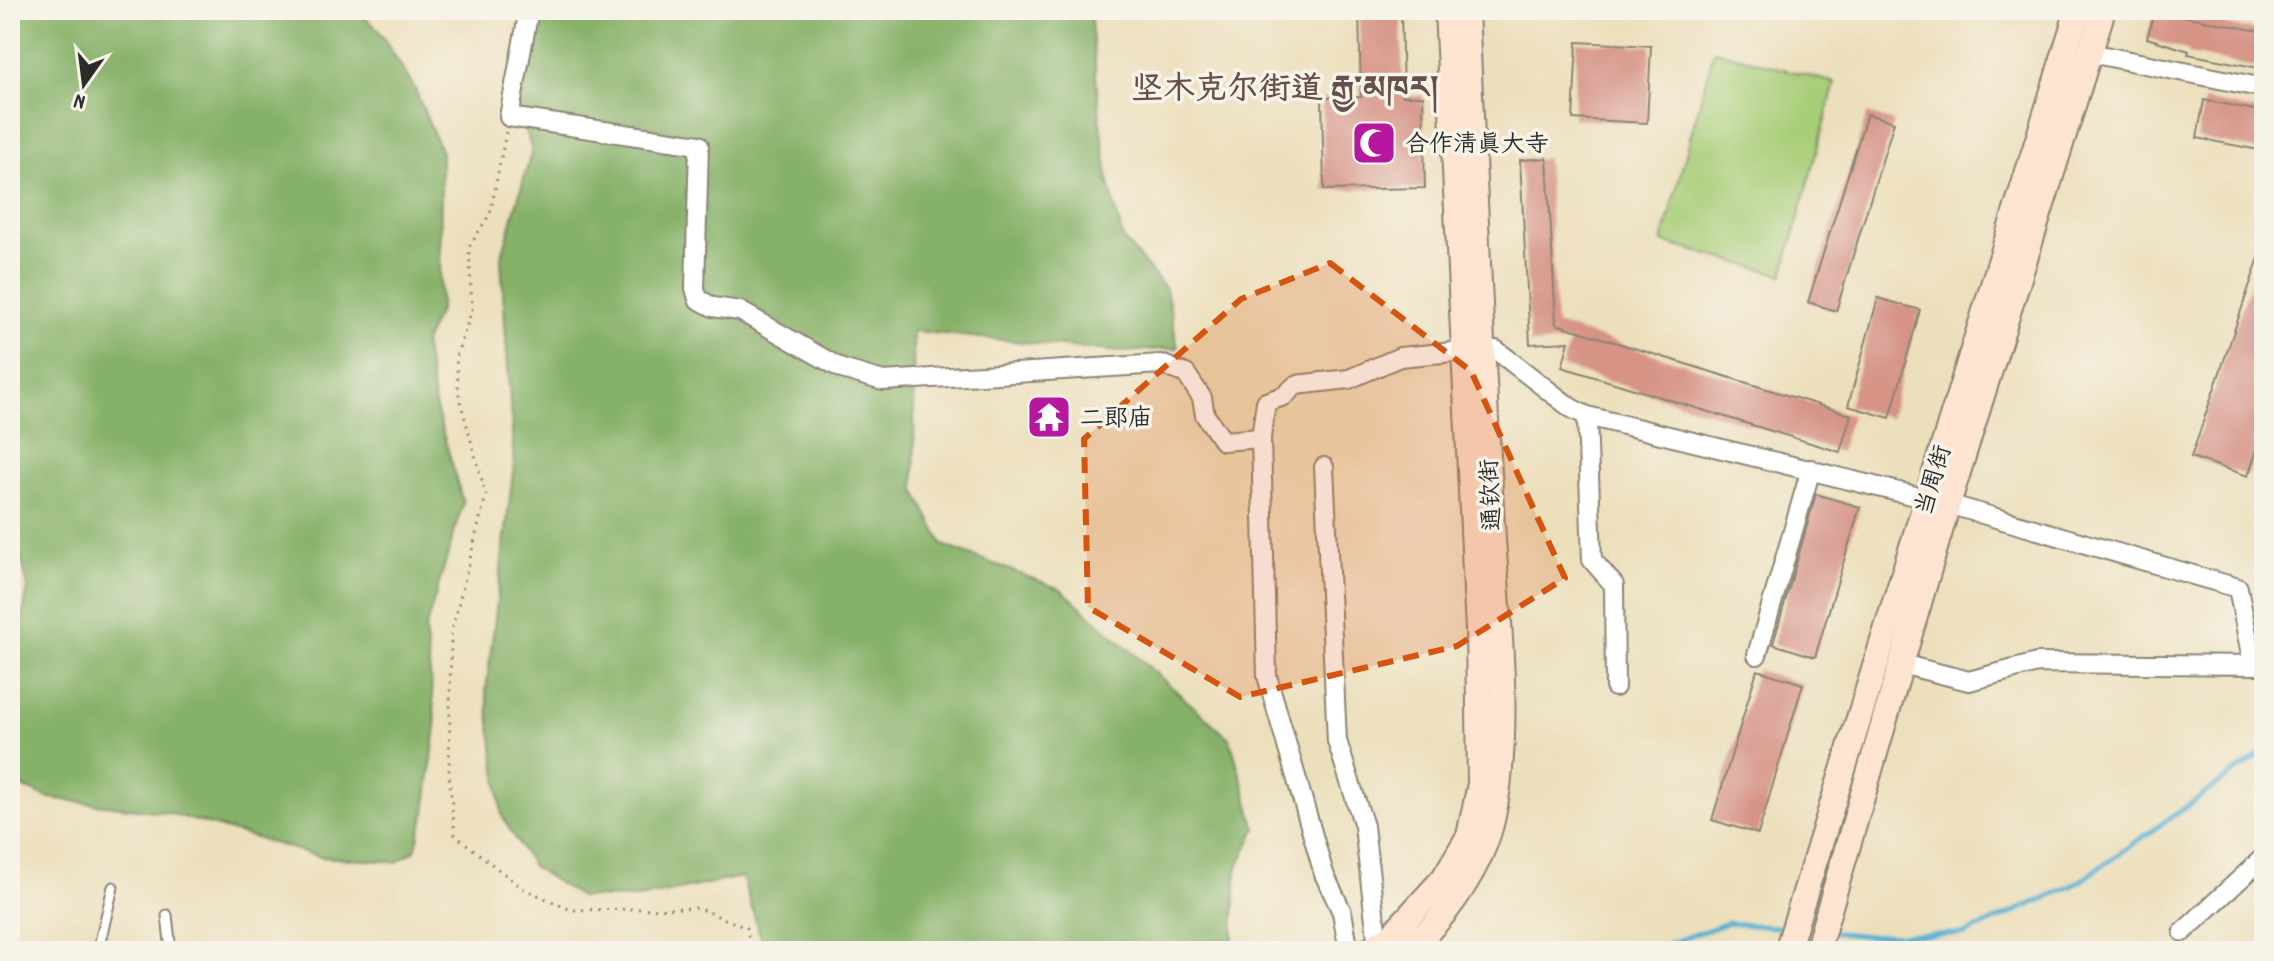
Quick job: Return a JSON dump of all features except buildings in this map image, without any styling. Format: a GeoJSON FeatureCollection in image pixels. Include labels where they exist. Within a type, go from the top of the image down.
{"type":"FeatureCollection","features":[{"type":"Feature","properties":{"kind":"main road"},"geometry":{"type":"LineString","coordinates":[[1373,949],[1407,920],[1444,878],[1469,836],[1476,813],[1482,742],[1473,351],[1447,10]]}},
{"type":"Feature","properties":{"kind":"main road","name":"通钦街"},"geometry":{"type":"LineString","coordinates":[[1405,951],[1437,919],[1486,844],[1498,790],[1501,735],[1498,625],[1473,351],[1466,10]]}},
{"type":"Feature","properties":{"kind":"main road","name":"当周街"},"geometry":{"type":"LineString","coordinates":[[1817,951],[1901,664],[1937,501],[2078,10]]}},
{"type":"Feature","properties":{"kind":"main road","name":"当周街"},"geometry":{"type":"LineString","coordinates":[[1787,951],[2103,10]]}},
{"type":"Feature","properties":{"kind":"street"},"geometry":{"type":"LineString","coordinates":[[529,10],[509,117],[699,145],[695,288],[698,299],[713,307],[740,311],[842,369],[883,381],[1161,364],[1186,374],[1202,398],[1205,415],[1223,441],[1261,438]]}},
{"type":"Feature","properties":{"kind":"street"},"geometry":{"type":"LineString","coordinates":[[2090,53],[2264,88]]}},
{"type":"Feature","properties":{"kind":"street"},"geometry":{"type":"LineString","coordinates":[[1349,951],[1342,912],[1324,874],[1267,676],[1261,438],[1266,402],[1284,396],[1296,385],[1349,379],[1400,357],[1496,350],[1571,408],[1587,416],[1937,501],[2238,588],[2258,665],[2037,663],[1969,681],[1901,664]]}},
{"type":"Feature","properties":{"kind":"street"},"geometry":{"type":"LineString","coordinates":[[1587,416],[1592,560],[1614,585],[1615,687]]}},
{"type":"Feature","properties":{"kind":"street"},"geometry":{"type":"LineString","coordinates":[[1324,467],[1337,741],[1364,826],[1373,949]]}},
{"type":"Feature","properties":{"kind":"street"},"geometry":{"type":"LineString","coordinates":[[1757,655],[1811,469]]}},
{"type":"Feature","properties":{"kind":"street"},"geometry":{"type":"LineString","coordinates":[[2183,932],[2264,857]]}},
{"type":"Feature","properties":{"kind":"lane"},"geometry":{"type":"LineString","coordinates":[[98,951],[113,887]]}},
{"type":"Feature","properties":{"kind":"lane"},"geometry":{"type":"LineString","coordinates":[[167,915],[171,951]]}},
{"type":"Feature","properties":{"kind":"path"},"geometry":{"type":"LineString","coordinates":[[509,117],[490,214],[469,247],[472,310],[456,357],[459,397],[486,495],[451,634],[449,775],[455,835],[522,888],[571,910],[698,908],[747,928],[751,951]]}},
{"type":"Feature","properties":{"kind":"highlighted area"},"geometry":{"type":"Polygon","coordinates":[[[1330,263],[1471,371],[1565,578],[1457,646],[1240,697],[1088,607],[1084,439],[1241,299],[1330,263]]]}},
{"type":"Feature","properties":{"kind":"green space"},"geometry":{"type":"Polygon","coordinates":[[[10,10],[356,10],[378,29],[415,89],[441,152],[440,309],[424,342],[435,405],[463,503],[425,630],[436,726],[425,814],[415,850],[397,862],[321,857],[169,813],[49,798],[10,782],[10,690],[28,587],[21,557],[10,546],[10,10]]]}},
{"type":"Feature","properties":{"kind":"green space"},"geometry":{"type":"Polygon","coordinates":[[[536,10],[1090,10],[1108,179],[1123,239],[1166,289],[1178,348],[1121,352],[913,331],[915,490],[943,545],[1061,589],[1230,739],[1256,829],[1237,868],[1232,951],[765,951],[742,877],[638,898],[580,897],[532,866],[502,816],[486,691],[514,464],[501,259],[532,150],[517,105],[536,10]]]}},
{"type":"Feature","properties":{"kind":"green space"},"geometry":{"type":"Polygon","coordinates":[[[1714,50],[1835,83],[1783,275],[1662,242],[1714,50]]]}},
{"type":"Feature","properties":{"kind":"waterway"},"geometry":{"type":"LineString","coordinates":[[1829,932],[1869,936],[1965,934],[2076,884],[2264,752]]}},
{"type":"Feature","properties":{"kind":"waterway"},"geometry":{"type":"LineString","coordinates":[[1646,951],[1728,923],[1788,928]]}},
{"type":"Feature","properties":{"kind":"place","name":"合作清真大寺"},"geometry":{"type":"Point","coordinates":[1374,143]}},
{"type":"Feature","properties":{"kind":"place","name":"二郎庙"},"geometry":{"type":"Point","coordinates":[1049,417]}},
{"type":"Feature","properties":{"kind":"district","name":"坚木克尔街道 རྒྱ་མཁར།"},"geometry":{"type":"Point","coordinates":[1285,87]}}]}
